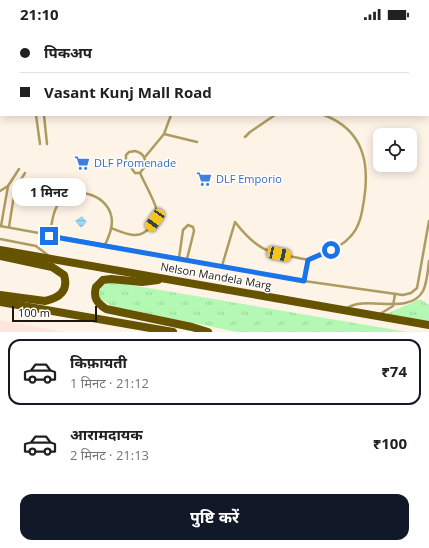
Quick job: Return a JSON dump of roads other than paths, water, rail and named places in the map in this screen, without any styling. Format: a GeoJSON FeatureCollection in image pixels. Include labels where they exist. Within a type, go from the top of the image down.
{"type":"FeatureCollection","features":[{"type":"Feature","properties":{"kind":"main road","name":"Nelson Mandela Marg"},"geometry":{"type":"LineString","coordinates":[[0,250],[429,325]]}},
{"type":"Feature","properties":{"kind":"main road"},"geometry":{"type":"LineString","coordinates":[[0,256],[52,267],[64,275],[66,280],[65,289],[61,294],[45,301],[0,295]]}},
{"type":"Feature","properties":{"kind":"main road"},"geometry":{"type":"LineString","coordinates":[[165,278],[142,282],[111,279],[103,280],[96,287],[95,298],[98,304],[106,309],[192,327],[208,332]]}},
{"type":"Feature","properties":{"kind":"main road"},"geometry":{"type":"LineString","coordinates":[[0,302],[173,332]]}},
{"type":"Feature","properties":{"kind":"lane"},"geometry":{"type":"LineString","coordinates":[[36,116],[40,144]]}},
{"type":"Feature","properties":{"kind":"lane"},"geometry":{"type":"LineString","coordinates":[[44,116],[47,144]]}},
{"type":"Feature","properties":{"kind":"lane"},"geometry":{"type":"LineString","coordinates":[[145,157],[164,134],[170,116]]}},
{"type":"Feature","properties":{"kind":"lane"},"geometry":{"type":"LineString","coordinates":[[245,137],[274,116]]}},
{"type":"Feature","properties":{"kind":"lane"},"geometry":{"type":"LineString","coordinates":[[222,266],[235,222],[248,239],[265,251],[308,260],[335,249],[349,239],[359,222],[364,196],[366,167],[360,146],[346,127],[326,116]]}},
{"type":"Feature","properties":{"kind":"lane"},"geometry":{"type":"LineString","coordinates":[[164,134],[197,142]]}},
{"type":"Feature","properties":{"kind":"lane"},"geometry":{"type":"LineString","coordinates":[[111,228],[130,235],[139,236],[146,232],[155,220],[156,208],[140,174],[135,173],[126,161],[126,155],[129,152],[141,152],[145,157],[146,165],[140,174]]}},
{"type":"Feature","properties":{"kind":"lane"},"geometry":{"type":"LineString","coordinates":[[19,169],[8,186],[1,226],[49,236],[187,259],[304,281],[395,294],[411,293],[416,288],[429,221]]}},
{"type":"Feature","properties":{"kind":"lane"},"geometry":{"type":"LineString","coordinates":[[9,227],[15,189],[25,173]]}},
{"type":"Feature","properties":{"kind":"lane"},"geometry":{"type":"LineString","coordinates":[[0,190],[8,186]]}},
{"type":"Feature","properties":{"kind":"lane"},"geometry":{"type":"LineString","coordinates":[[49,236],[58,203],[66,196],[79,192],[98,198],[104,203],[112,216],[111,228],[105,245]]}},
{"type":"Feature","properties":{"kind":"lane"},"geometry":{"type":"LineString","coordinates":[[179,258],[183,230],[188,225],[193,227],[194,231],[187,259]]}},
{"type":"Feature","properties":{"kind":"lane"},"geometry":{"type":"LineString","coordinates":[[0,239],[36,246],[43,250],[50,258]]}},
{"type":"Feature","properties":{"kind":"lane"},"geometry":{"type":"LineString","coordinates":[[304,281],[308,260]]}},
{"type":"Feature","properties":{"kind":"lane"},"geometry":{"type":"LineString","coordinates":[[345,310],[357,303],[394,304],[413,300],[424,290],[429,261]]}},
{"type":"Feature","properties":{"kind":"lane"},"geometry":{"type":"LineString","coordinates":[[377,316],[391,308],[394,304],[395,294]]}},
{"type":"Feature","properties":{"kind":"water"},"geometry":{"type":"Polygon","coordinates":[[[82,216],[87,222],[81,228],[75,221],[82,216]]]}},
{"type":"Feature","properties":{"kind":"place","name":"DLF Promenade"},"geometry":{"type":"Point","coordinates":[82,163]}},
{"type":"Feature","properties":{"kind":"place","name":"DLF Emporio"},"geometry":{"type":"Point","coordinates":[204,179]}}]}
